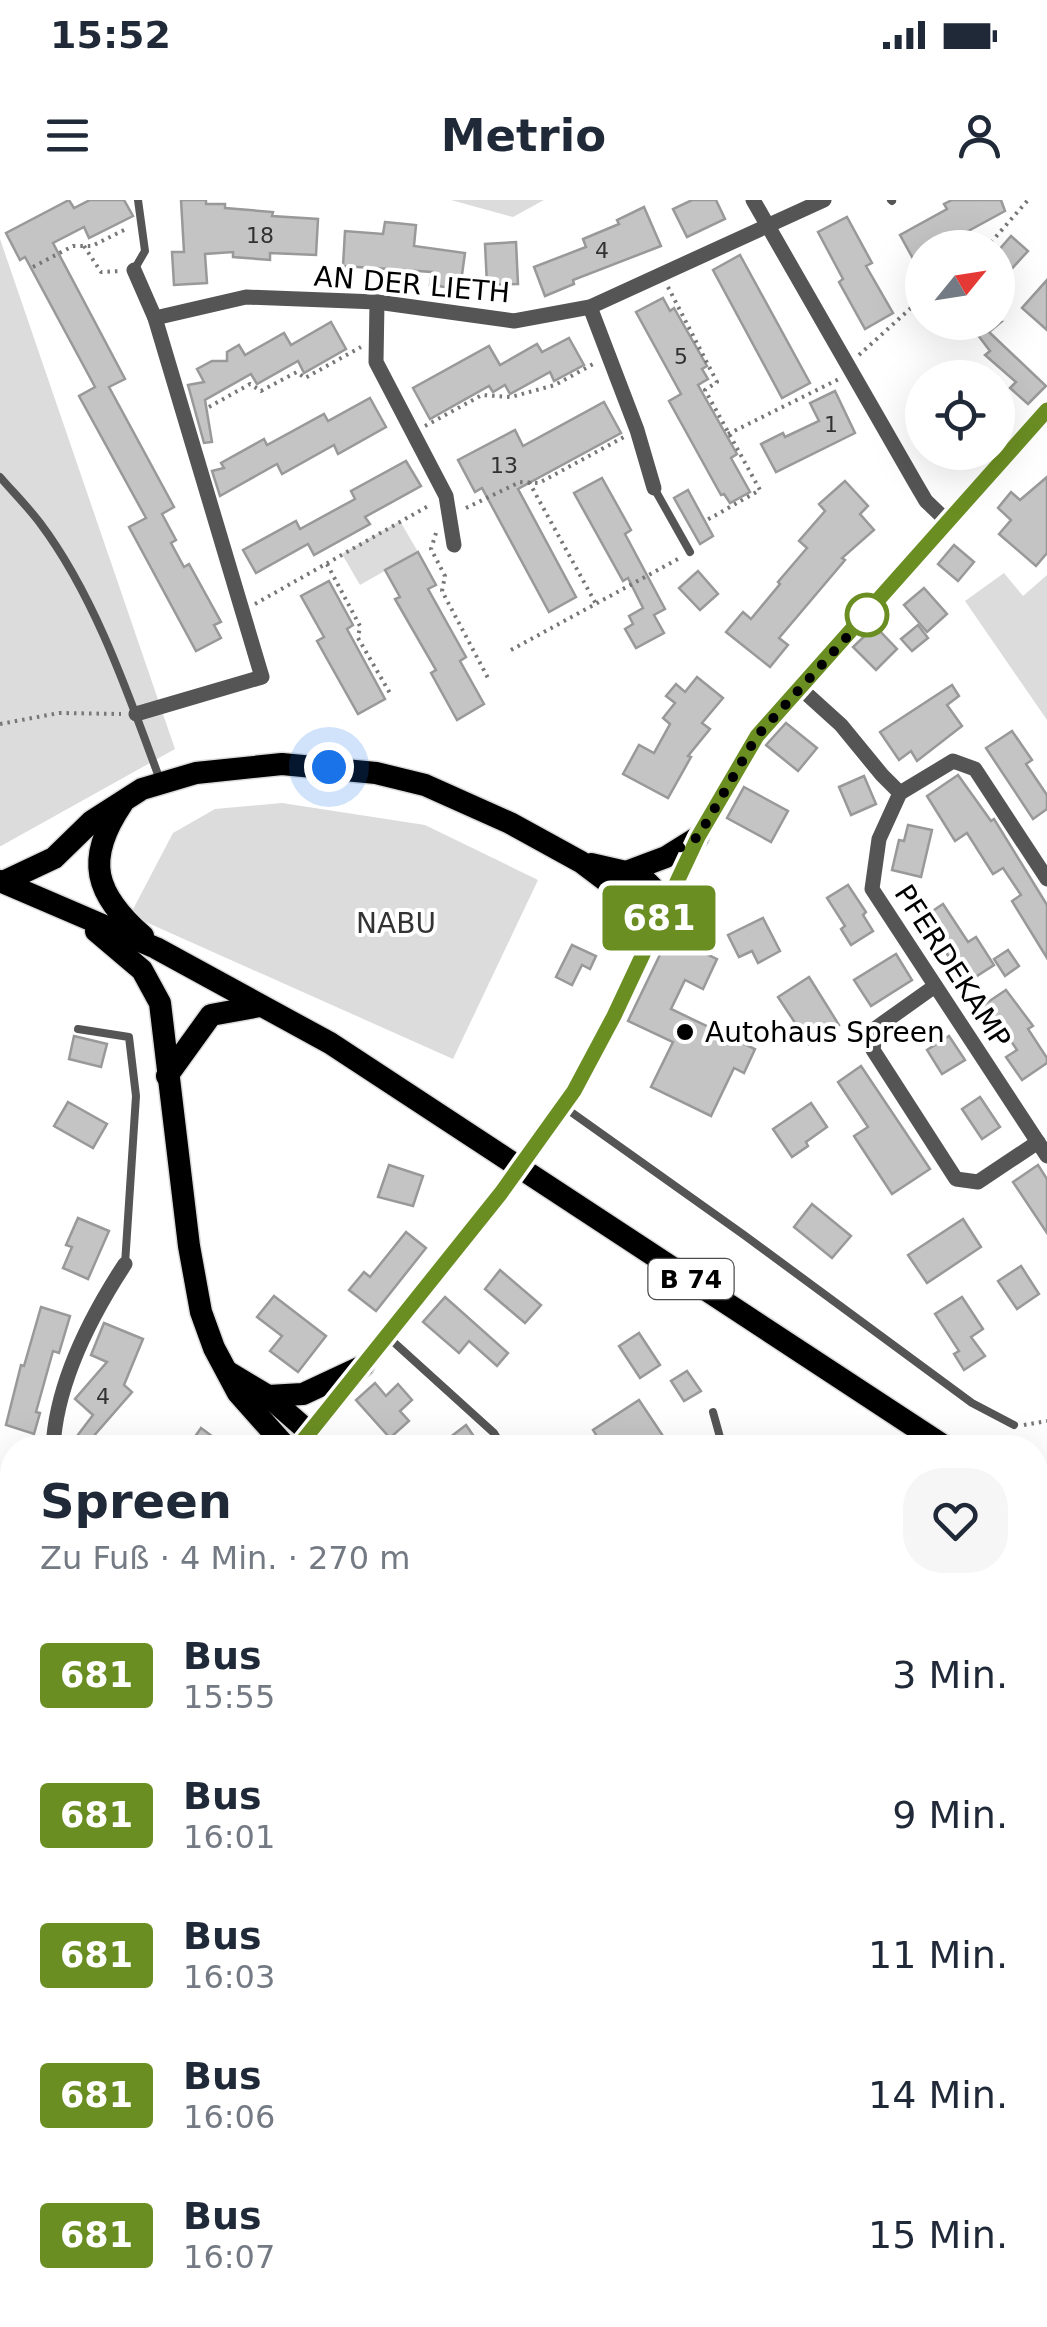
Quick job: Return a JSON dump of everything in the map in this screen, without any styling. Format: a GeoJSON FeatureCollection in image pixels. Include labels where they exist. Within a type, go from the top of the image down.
{"type":"FeatureCollection","features":[{"type":"Feature","properties":{"kind":"main road"},"geometry":{"type":"LineString","coordinates":[[1,882],[54,858],[92,821],[161,783],[233,767],[282,764],[376,773],[425,785],[510,823],[581,862],[630,900],[663,909]]}},
{"type":"Feature","properties":{"kind":"main road"},"geometry":{"type":"LineString","coordinates":[[124,802],[111,820],[101,849],[101,879],[107,900],[156,948]]}},
{"type":"Feature","properties":{"kind":"main road"},"geometry":{"type":"LineString","coordinates":[[626,872],[666,858],[698,837]]}},
{"type":"Feature","properties":{"kind":"main road"},"geometry":{"type":"LineString","coordinates":[[581,862],[642,878],[663,909]]}},
{"type":"Feature","properties":{"kind":"main road","name":"B 74"},"geometry":{"type":"LineString","coordinates":[[1,882],[156,948],[330,1044],[927,1435]]}},
{"type":"Feature","properties":{"kind":"main road"},"geometry":{"type":"LineString","coordinates":[[74,913],[142,970],[160,1003],[201,1312],[214,1348],[246,1405],[275,1435]]}},
{"type":"Feature","properties":{"kind":"main road"},"geometry":{"type":"LineString","coordinates":[[167,1076],[211,1015],[260,1006]]}},
{"type":"Feature","properties":{"kind":"main road"},"geometry":{"type":"LineString","coordinates":[[268,1396],[303,1394],[363,1366]]}},
{"type":"Feature","properties":{"kind":"main road"},"geometry":{"type":"LineString","coordinates":[[227,1371],[268,1396],[304,1435]]}},
{"type":"Feature","properties":{"kind":"street"},"geometry":{"type":"LineString","coordinates":[[754,200],[926,501],[948,522]]}},
{"type":"Feature","properties":{"kind":"street","name":"AN DER LIETH"},"geometry":{"type":"LineString","coordinates":[[155,318],[246,298],[378,302],[514,321],[590,307],[824,200]]}},
{"type":"Feature","properties":{"kind":"street"},"geometry":{"type":"LineString","coordinates":[[134,270],[155,318],[262,677],[136,714]]}},
{"type":"Feature","properties":{"kind":"street"},"geometry":{"type":"LineString","coordinates":[[378,302],[376,362],[447,503],[454,545]]}},
{"type":"Feature","properties":{"kind":"street"},"geometry":{"type":"LineString","coordinates":[[590,307],[637,430],[654,488]]}},
{"type":"Feature","properties":{"kind":"street"},"geometry":{"type":"LineString","coordinates":[[315,1435],[363,1366],[564,1107],[614,1016],[698,837],[757,736],[1047,409]]}},
{"type":"Feature","properties":{"kind":"street"},"geometry":{"type":"LineString","coordinates":[[799,687],[841,725],[900,793],[953,761],[975,769],[1047,879]]}},
{"type":"Feature","properties":{"kind":"street","name":"PFERDEKAMP"},"geometry":{"type":"LineString","coordinates":[[900,793],[879,840],[872,889],[1042,1149]]}},
{"type":"Feature","properties":{"kind":"street"},"geometry":{"type":"LineString","coordinates":[[935,986],[876,1028],[874,1050],[956,1180],[978,1182],[1042,1149]]}},
{"type":"Feature","properties":{"kind":"street"},"geometry":{"type":"LineString","coordinates":[[53,1435],[54,1421],[92,1314],[125,1264]]}},
{"type":"Feature","properties":{"kind":"lane"},"geometry":{"type":"LineString","coordinates":[[134,270],[145,252],[138,200]]}},
{"type":"Feature","properties":{"kind":"lane"},"geometry":{"type":"LineString","coordinates":[[0,477],[41,524],[77,582],[136,714],[161,783]]}},
{"type":"Feature","properties":{"kind":"lane"},"geometry":{"type":"LineString","coordinates":[[654,488],[690,552]]}},
{"type":"Feature","properties":{"kind":"lane"},"geometry":{"type":"LineString","coordinates":[[78,1029],[129,1037],[136,1096],[125,1264]]}},
{"type":"Feature","properties":{"kind":"lane"},"geometry":{"type":"LineString","coordinates":[[564,1107],[744,1234],[972,1404],[1014,1424]]}},
{"type":"Feature","properties":{"kind":"lane"},"geometry":{"type":"LineString","coordinates":[[386,1336],[495,1435]]}},
{"type":"Feature","properties":{"kind":"lane"},"geometry":{"type":"LineString","coordinates":[[713,1412],[719,1435]]}},
{"type":"Feature","properties":{"kind":"path"},"geometry":{"type":"LineString","coordinates":[[1001,230],[1026,201]]}},
{"type":"Feature","properties":{"kind":"path"},"geometry":{"type":"LineString","coordinates":[[33,267],[73,246],[92,246],[141,222]]}},
{"type":"Feature","properties":{"kind":"path"},"geometry":{"type":"LineString","coordinates":[[84,246],[100,272],[134,270]]}},
{"type":"Feature","properties":{"kind":"path"},"geometry":{"type":"LineString","coordinates":[[661,274],[717,382],[705,390],[760,490],[707,520]]}},
{"type":"Feature","properties":{"kind":"path"},"geometry":{"type":"LineString","coordinates":[[728,434],[850,368],[905,315]]}},
{"type":"Feature","properties":{"kind":"path"},"geometry":{"type":"LineString","coordinates":[[210,408],[250,384],[261,391],[297,372],[305,378],[376,339]]}},
{"type":"Feature","properties":{"kind":"path"},"geometry":{"type":"LineString","coordinates":[[413,433],[482,395],[511,398],[555,385],[608,356]]}},
{"type":"Feature","properties":{"kind":"path"},"geometry":{"type":"LineString","coordinates":[[242,611],[447,503],[468,507],[520,482],[538,483],[637,430]]}},
{"type":"Feature","properties":{"kind":"path"},"geometry":{"type":"LineString","coordinates":[[528,482],[596,604]]}},
{"type":"Feature","properties":{"kind":"path"},"geometry":{"type":"LineString","coordinates":[[447,503],[431,549],[445,576],[442,591],[488,678]]}},
{"type":"Feature","properties":{"kind":"path"},"geometry":{"type":"LineString","coordinates":[[512,650],[690,552]]}},
{"type":"Feature","properties":{"kind":"path"},"geometry":{"type":"LineString","coordinates":[[326,564],[360,626],[358,638],[390,696]]}},
{"type":"Feature","properties":{"kind":"path"},"geometry":{"type":"LineString","coordinates":[[0,724],[59,713],[136,714]]}},
{"type":"Feature","properties":{"kind":"path"},"geometry":{"type":"LineString","coordinates":[[1014,1424],[1033,1426],[1047,1421]]}},
{"type":"Feature","properties":{"kind":"green space"},"geometry":{"type":"Polygon","coordinates":[[[451,200],[544,200],[513,217],[451,200]]]}},
{"type":"Feature","properties":{"kind":"green space"},"geometry":{"type":"Polygon","coordinates":[[[0,239],[175,749],[1,846],[0,846],[0,239]]]}},
{"type":"Feature","properties":{"kind":"green space"},"geometry":{"type":"Polygon","coordinates":[[[400,521],[418,552],[360,585],[342,554],[400,521]]]}},
{"type":"Feature","properties":{"kind":"green space"},"geometry":{"type":"Polygon","coordinates":[[[1004,573],[1023,596],[1047,575],[1047,720],[965,601],[1004,573]]]}},
{"type":"Feature","properties":{"kind":"green space","name":"NABU"},"geometry":{"type":"Polygon","coordinates":[[[282,803],[425,825],[538,880],[453,1059],[130,915],[173,833],[215,809],[282,803]]]}},
{"type":"Feature","properties":{"kind":"building"},"geometry":{"type":"Polygon","coordinates":[[[69,200],[74,208],[90,200],[124,200],[133,216],[89,238],[84,227],[53,243],[125,379],[109,387],[174,507],[162,514],[176,540],[171,543],[184,567],[189,564],[221,622],[214,625],[221,638],[196,651],[129,527],[146,518],[79,396],[95,387],[25,257],[20,260],[6,233],[69,200]]]}},
{"type":"Feature","properties":{"kind":"building"},"geometry":{"type":"Polygon","coordinates":[[[181,200],[206,200],[206,204],[225,204],[225,208],[273,212],[272,216],[318,219],[316,255],[270,253],[270,260],[233,257],[233,252],[205,254],[207,283],[174,285],[172,252],[184,252],[181,200]]]}},
{"type":"Feature","properties":{"kind":"building"},"geometry":{"type":"Polygon","coordinates":[[[692,200],[716,200],[725,219],[687,237],[673,209],[692,200]]]}},
{"type":"Feature","properties":{"kind":"building"},"geometry":{"type":"Polygon","coordinates":[[[952,200],[1001,200],[1005,211],[970,230],[909,230],[947,209],[944,204],[952,200]]]}},
{"type":"Feature","properties":{"kind":"building"},"geometry":{"type":"Polygon","coordinates":[[[644,207],[661,246],[573,280],[574,284],[545,296],[534,267],[586,247],[583,239],[619,224],[617,220],[644,207]]]}},
{"type":"Feature","properties":{"kind":"building"},"geometry":{"type":"Polygon","coordinates":[[[847,217],[872,263],[866,266],[893,313],[865,329],[818,232],[847,217]]]}},
{"type":"Feature","properties":{"kind":"building"},"geometry":{"type":"Polygon","coordinates":[[[385,222],[416,225],[414,246],[465,253],[460,289],[430,285],[432,272],[343,266],[345,231],[383,234],[385,222]]]}},
{"type":"Feature","properties":{"kind":"building"},"geometry":{"type":"Polygon","coordinates":[[[1015,240],[1028,251],[1015,265],[1015,240]]]}},
{"type":"Feature","properties":{"kind":"building"},"geometry":{"type":"Polygon","coordinates":[[[516,242],[518,284],[487,285],[485,244],[516,242]]]}},
{"type":"Feature","properties":{"kind":"building"},"geometry":{"type":"Polygon","coordinates":[[[740,255],[810,383],[782,398],[713,270],[740,255]]]}},
{"type":"Feature","properties":{"kind":"building"},"geometry":{"type":"Polygon","coordinates":[[[1047,280],[1047,330],[1022,308],[1047,280]]]}},
{"type":"Feature","properties":{"kind":"building"},"geometry":{"type":"Polygon","coordinates":[[[663,298],[670,311],[674,308],[707,366],[702,369],[708,379],[698,385],[737,454],[731,458],[750,492],[730,503],[721,495],[669,401],[681,394],[636,312],[663,298]]]}},
{"type":"Feature","properties":{"kind":"building"},"geometry":{"type":"Polygon","coordinates":[[[331,322],[346,349],[304,373],[298,361],[257,384],[251,374],[205,400],[212,442],[204,443],[188,385],[204,382],[197,369],[212,361],[227,361],[227,352],[239,345],[245,355],[284,333],[291,345],[331,322]]]}},
{"type":"Feature","properties":{"kind":"building"},"geometry":{"type":"Polygon","coordinates":[[[569,338],[584,365],[554,381],[550,372],[510,394],[505,385],[493,392],[489,386],[430,419],[413,388],[489,346],[500,365],[537,344],[542,352],[569,338]]]}},
{"type":"Feature","properties":{"kind":"building"},"geometry":{"type":"Polygon","coordinates":[[[982,340],[997,340],[1046,386],[1028,404],[1015,392],[1015,360],[991,360],[985,355],[990,351],[982,340]]]}},
{"type":"Feature","properties":{"kind":"building"},"geometry":{"type":"Polygon","coordinates":[[[835,391],[855,433],[776,472],[761,444],[819,421],[810,403],[835,391]]]}},
{"type":"Feature","properties":{"kind":"building"},"geometry":{"type":"Polygon","coordinates":[[[370,398],[386,427],[338,454],[334,445],[282,474],[277,464],[220,496],[212,471],[224,468],[221,463],[264,439],[267,445],[324,414],[328,421],[370,398]]]}},
{"type":"Feature","properties":{"kind":"building"},"geometry":{"type":"Polygon","coordinates":[[[604,402],[621,433],[518,489],[576,597],[549,612],[482,488],[475,492],[458,460],[515,430],[523,446],[604,402]]]}},
{"type":"Feature","properties":{"kind":"building"},"geometry":{"type":"Polygon","coordinates":[[[406,461],[421,486],[365,517],[370,524],[314,555],[308,544],[256,573],[243,550],[296,521],[300,529],[355,499],[351,491],[406,461]]]}},
{"type":"Feature","properties":{"kind":"building"},"geometry":{"type":"Polygon","coordinates":[[[1047,477],[1047,553],[1036,566],[999,534],[1011,520],[998,508],[1011,492],[1020,500],[1047,477]]]}},
{"type":"Feature","properties":{"kind":"building"},"geometry":{"type":"Polygon","coordinates":[[[602,478],[631,530],[625,534],[665,609],[654,615],[664,633],[636,648],[625,629],[633,624],[629,616],[643,608],[628,578],[623,581],[574,493],[602,478]]]}},
{"type":"Feature","properties":{"kind":"building"},"geometry":{"type":"Polygon","coordinates":[[[845,481],[868,506],[860,514],[874,530],[842,558],[845,560],[779,638],[788,645],[770,667],[726,632],[743,612],[751,619],[780,584],[807,548],[799,541],[825,511],[819,504],[845,481]]]}},
{"type":"Feature","properties":{"kind":"building"},"geometry":{"type":"Polygon","coordinates":[[[688,490],[713,536],[700,544],[674,498],[688,490]]]}},
{"type":"Feature","properties":{"kind":"building"},"geometry":{"type":"Polygon","coordinates":[[[954,545],[974,562],[958,581],[938,564],[954,545]]]}},
{"type":"Feature","properties":{"kind":"building"},"geometry":{"type":"Polygon","coordinates":[[[418,552],[436,585],[428,589],[466,657],[460,661],[484,704],[457,720],[431,673],[436,670],[395,599],[400,597],[385,570],[418,552]]]}},
{"type":"Feature","properties":{"kind":"building"},"geometry":{"type":"Polygon","coordinates":[[[698,571],[718,594],[700,610],[679,588],[698,571]]]}},
{"type":"Feature","properties":{"kind":"building"},"geometry":{"type":"Polygon","coordinates":[[[329,581],[353,625],[347,629],[385,699],[358,714],[317,641],[324,637],[301,596],[329,581]]]}},
{"type":"Feature","properties":{"kind":"building"},"geometry":{"type":"Polygon","coordinates":[[[924,588],[947,614],[927,632],[904,605],[924,588]]]}},
{"type":"Feature","properties":{"kind":"building"},"geometry":{"type":"Polygon","coordinates":[[[918,625],[928,638],[912,651],[901,639],[918,625]]]}},
{"type":"Feature","properties":{"kind":"building"},"geometry":{"type":"Polygon","coordinates":[[[875,626],[897,649],[876,670],[853,647],[875,626]]]}},
{"type":"Feature","properties":{"kind":"building"},"geometry":{"type":"Polygon","coordinates":[[[697,677],[723,698],[702,723],[710,729],[688,756],[691,757],[668,798],[623,774],[639,745],[654,753],[670,724],[663,718],[675,703],[666,696],[676,684],[685,692],[697,677]]]}},
{"type":"Feature","properties":{"kind":"building"},"geometry":{"type":"Polygon","coordinates":[[[952,685],[959,696],[947,705],[962,726],[917,761],[911,751],[899,760],[880,732],[952,685]]]}},
{"type":"Feature","properties":{"kind":"building"},"geometry":{"type":"Polygon","coordinates":[[[786,723],[817,748],[798,771],[766,745],[786,723]]]}},
{"type":"Feature","properties":{"kind":"building"},"geometry":{"type":"Polygon","coordinates":[[[1012,731],[1032,760],[1026,764],[1047,795],[1047,809],[1033,819],[986,748],[1012,731]]]}},
{"type":"Feature","properties":{"kind":"building"},"geometry":{"type":"Polygon","coordinates":[[[958,775],[991,821],[994,819],[1047,905],[1047,958],[1012,901],[1021,895],[1003,868],[993,874],[967,833],[955,841],[927,796],[958,775]]]}},
{"type":"Feature","properties":{"kind":"building"},"geometry":{"type":"Polygon","coordinates":[[[864,776],[876,804],[851,815],[839,787],[864,776]]]}},
{"type":"Feature","properties":{"kind":"building"},"geometry":{"type":"Polygon","coordinates":[[[744,787],[788,811],[771,842],[727,818],[744,787]]]}},
{"type":"Feature","properties":{"kind":"building"},"geometry":{"type":"Polygon","coordinates":[[[908,825],[932,830],[921,877],[892,870],[899,840],[904,841],[908,825]]]}},
{"type":"Feature","properties":{"kind":"building"},"geometry":{"type":"Polygon","coordinates":[[[848,885],[873,931],[851,945],[841,929],[845,926],[827,898],[848,885]]]}},
{"type":"Feature","properties":{"kind":"building"},"geometry":{"type":"Polygon","coordinates":[[[943,904],[968,942],[976,937],[994,965],[966,983],[936,937],[932,940],[919,920],[943,904]]]}},
{"type":"Feature","properties":{"kind":"building"},"geometry":{"type":"Polygon","coordinates":[[[763,918],[780,951],[758,963],[752,951],[739,957],[728,935],[763,918]]]}},
{"type":"Feature","properties":{"kind":"building","name":"Autohaus Spreen"},"geometry":{"type":"Polygon","coordinates":[[[669,936],[717,959],[703,989],[685,980],[671,1009],[755,1049],[744,1073],[734,1068],[711,1116],[651,1087],[673,1042],[628,1021],[669,936]]]}},
{"type":"Feature","properties":{"kind":"building"},"geometry":{"type":"Polygon","coordinates":[[[572,945],[596,956],[590,969],[582,965],[572,985],[556,977],[572,945]]]}},
{"type":"Feature","properties":{"kind":"building"},"geometry":{"type":"Polygon","coordinates":[[[1008,950],[1019,966],[1005,976],[994,959],[1008,950]]]}},
{"type":"Feature","properties":{"kind":"building"},"geometry":{"type":"Polygon","coordinates":[[[896,954],[912,980],[871,1006],[854,980],[896,954]]]}},
{"type":"Feature","properties":{"kind":"building"},"geometry":{"type":"Polygon","coordinates":[[[809,977],[839,1025],[809,1044],[778,997],[809,977]]]}},
{"type":"Feature","properties":{"kind":"building"},"geometry":{"type":"Polygon","coordinates":[[[1006,990],[1033,1026],[1028,1029],[1047,1058],[1047,1063],[1022,1080],[1006,1057],[1017,1050],[1001,1026],[994,1031],[979,1008],[1006,990]]]}},
{"type":"Feature","properties":{"kind":"building"},"geometry":{"type":"Polygon","coordinates":[[[74,1036],[107,1044],[101,1067],[69,1059],[74,1036]]]}},
{"type":"Feature","properties":{"kind":"building"},"geometry":{"type":"Polygon","coordinates":[[[949,1036],[965,1060],[942,1074],[927,1050],[949,1036]]]}},
{"type":"Feature","properties":{"kind":"building"},"geometry":{"type":"Polygon","coordinates":[[[861,1066],[930,1169],[892,1194],[854,1136],[868,1127],[838,1082],[861,1066]]]}},
{"type":"Feature","properties":{"kind":"building"},"geometry":{"type":"Polygon","coordinates":[[[980,1097],[1000,1127],[982,1139],[962,1109],[980,1097]]]}},
{"type":"Feature","properties":{"kind":"building"},"geometry":{"type":"Polygon","coordinates":[[[68,1102],[107,1124],[93,1148],[54,1126],[68,1102]]]}},
{"type":"Feature","properties":{"kind":"building"},"geometry":{"type":"Polygon","coordinates":[[[811,1103],[827,1127],[792,1157],[773,1129],[811,1103]]]}},
{"type":"Feature","properties":{"kind":"building"},"geometry":{"type":"Polygon","coordinates":[[[389,1165],[423,1176],[413,1206],[378,1197],[389,1165]]]}},
{"type":"Feature","properties":{"kind":"building"},"geometry":{"type":"Polygon","coordinates":[[[1038,1165],[1047,1179],[1047,1233],[1013,1182],[1038,1165]]]}},
{"type":"Feature","properties":{"kind":"building"},"geometry":{"type":"Polygon","coordinates":[[[812,1204],[851,1236],[832,1258],[794,1227],[812,1204]]]}},
{"type":"Feature","properties":{"kind":"building"},"geometry":{"type":"Polygon","coordinates":[[[78,1218],[109,1231],[88,1279],[63,1268],[72,1247],[66,1245],[78,1218]]]}},
{"type":"Feature","properties":{"kind":"building"},"geometry":{"type":"Polygon","coordinates":[[[963,1219],[981,1247],[927,1283],[908,1255],[963,1219]]]}},
{"type":"Feature","properties":{"kind":"building"},"geometry":{"type":"Polygon","coordinates":[[[406,1232],[426,1248],[376,1311],[349,1290],[364,1272],[370,1277],[406,1232]]]}},
{"type":"Feature","properties":{"kind":"building"},"geometry":{"type":"Polygon","coordinates":[[[1021,1266],[1039,1294],[1017,1309],[998,1281],[1021,1266]]]}},
{"type":"Feature","properties":{"kind":"building"},"geometry":{"type":"Polygon","coordinates":[[[500,1270],[541,1305],[525,1323],[485,1289],[500,1270]]]}},
{"type":"Feature","properties":{"kind":"building"},"geometry":{"type":"Polygon","coordinates":[[[274,1296],[326,1336],[298,1372],[270,1351],[282,1336],[257,1317],[274,1296]]]}},
{"type":"Feature","properties":{"kind":"building"},"geometry":{"type":"Polygon","coordinates":[[[445,1297],[508,1353],[497,1366],[469,1341],[459,1353],[423,1322],[445,1297]]]}},
{"type":"Feature","properties":{"kind":"building"},"geometry":{"type":"Polygon","coordinates":[[[962,1297],[983,1329],[971,1337],[985,1356],[964,1370],[954,1354],[959,1351],[935,1314],[962,1297]]]}},
{"type":"Feature","properties":{"kind":"building"},"geometry":{"type":"Polygon","coordinates":[[[41,1307],[70,1316],[59,1353],[53,1351],[34,1434],[6,1425],[41,1307]]]}},
{"type":"Feature","properties":{"kind":"building"},"geometry":{"type":"Polygon","coordinates":[[[104,1323],[143,1339],[124,1385],[132,1392],[95,1435],[78,1435],[93,1415],[75,1399],[107,1362],[91,1355],[104,1323]]]}},
{"type":"Feature","properties":{"kind":"building"},"geometry":{"type":"Polygon","coordinates":[[[639,1333],[660,1365],[640,1378],[619,1346],[639,1333]]]}},
{"type":"Feature","properties":{"kind":"building"},"geometry":{"type":"Polygon","coordinates":[[[687,1371],[701,1391],[684,1401],[671,1381],[687,1371]]]}},
{"type":"Feature","properties":{"kind":"building"},"geometry":{"type":"Polygon","coordinates":[[[375,1383],[386,1396],[398,1384],[412,1400],[400,1411],[409,1421],[393,1435],[387,1435],[356,1400],[375,1383]]]}},
{"type":"Feature","properties":{"kind":"building"},"geometry":{"type":"Polygon","coordinates":[[[639,1400],[662,1435],[596,1435],[593,1430],[639,1400]]]}},
{"type":"Feature","properties":{"kind":"building"},"geometry":{"type":"Polygon","coordinates":[[[466,1425],[473,1435],[453,1435],[466,1425]]]}},
{"type":"Feature","properties":{"kind":"bus line","name":"681"},"geometry":{"type":"LineString","coordinates":[[307,1435],[501,1193],[574,1091],[614,1016],[698,837],[757,736],[1047,410]]}},
{"type":"Feature","properties":{"kind":"place","name":"Autohaus Spreen"},"geometry":{"type":"Point","coordinates":[685,1032]}},
{"type":"Feature","properties":{"kind":"route"},"geometry":{"type":"LineString","coordinates":[[329,767],[425,785],[510,823],[581,862],[626,872],[648,866],[698,837],[757,736],[799,687],[877,604],[867,615]]}}]}
